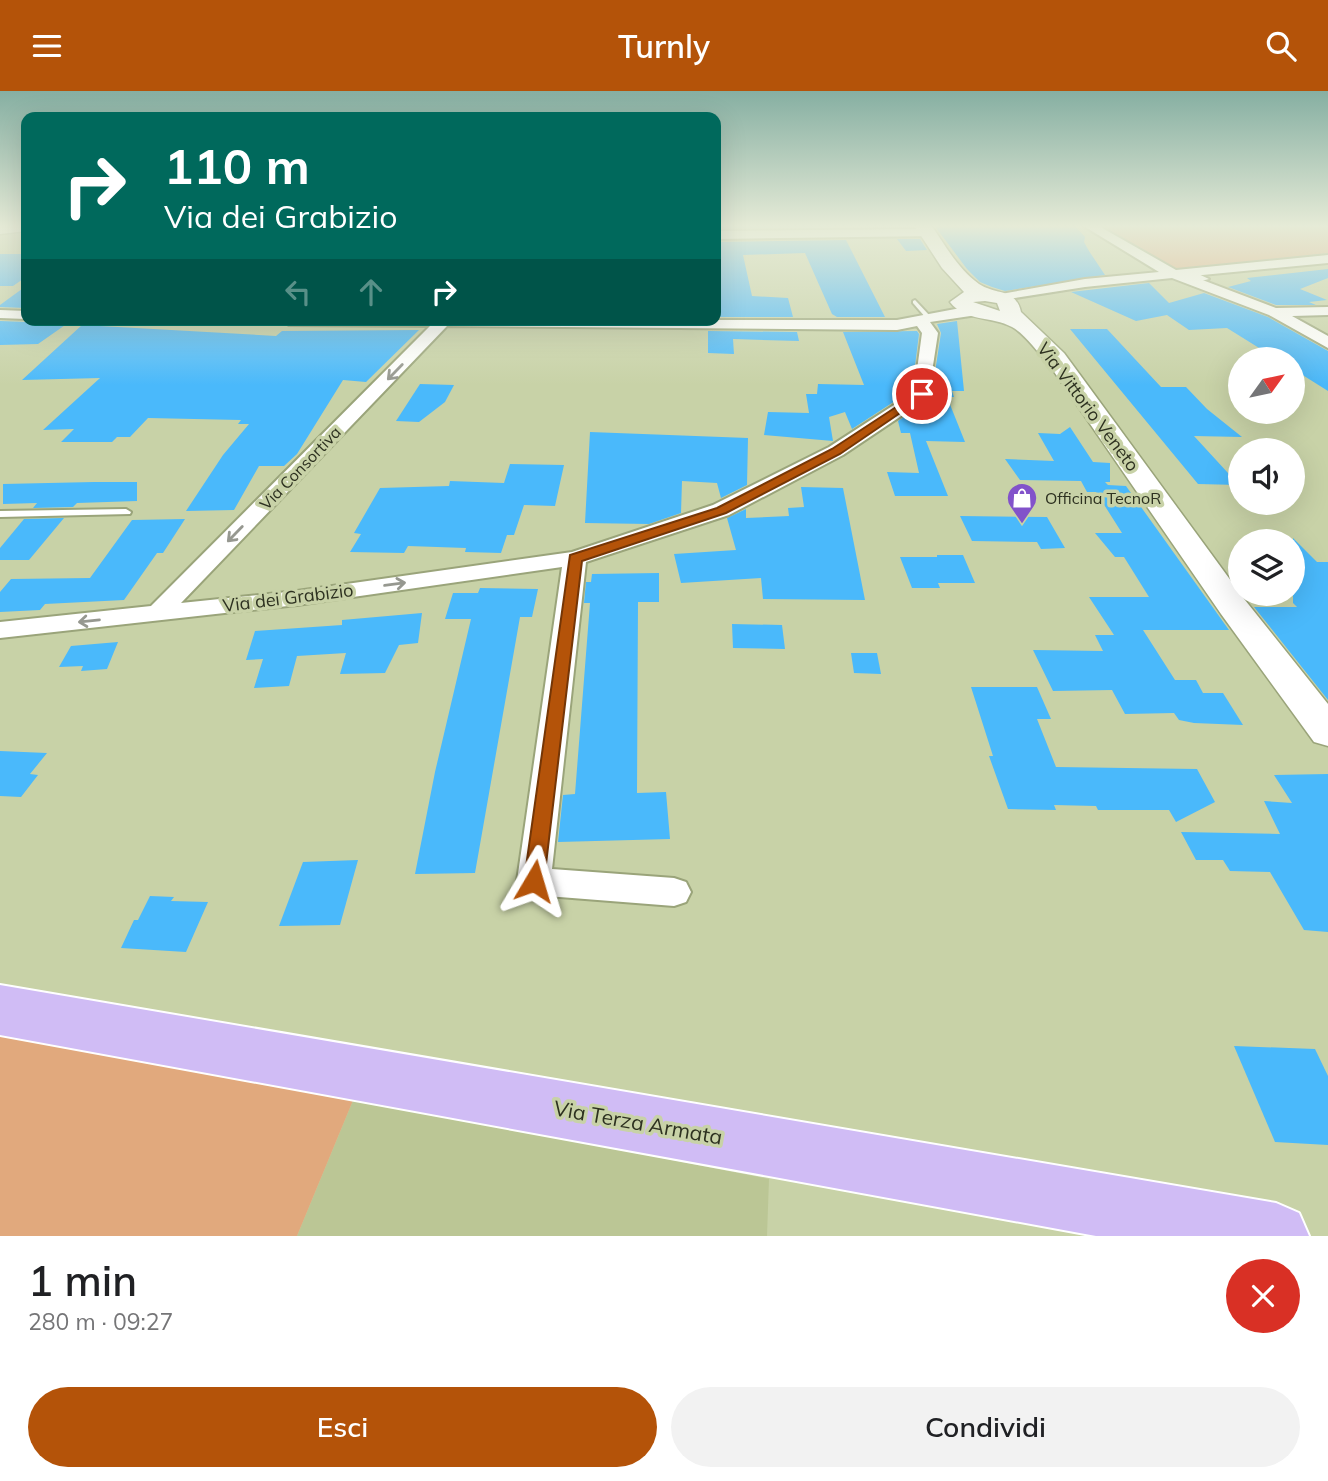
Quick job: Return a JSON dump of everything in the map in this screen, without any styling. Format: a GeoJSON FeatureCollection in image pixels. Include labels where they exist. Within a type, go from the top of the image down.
{"type":"FeatureCollection","features":[{"type":"Feature","properties":{"kind":"main road","name":"Via Vittorio Veneto"},"geometry":{"type":"LineString","coordinates":[[961,278],[987,303],[1056,358],[1233,607],[1328,732]]}},
{"type":"Feature","properties":{"kind":"main road","name":"Via Terza Armata"},"geometry":{"type":"LineString","coordinates":[[0,1010],[1276,1236]]}},
{"type":"Feature","properties":{"kind":"street"},"geometry":{"type":"LineString","coordinates":[[721,324],[897,325],[922,313],[1086,283],[1126,278]]}},
{"type":"Feature","properties":{"kind":"street"},"geometry":{"type":"LineString","coordinates":[[1185,278],[1274,312],[1328,343]]}},
{"type":"Feature","properties":{"kind":"street"},"geometry":{"type":"LineString","coordinates":[[1274,312],[1328,311]]}},
{"type":"Feature","properties":{"kind":"street","name":"Via dei Grabizio"},"geometry":{"type":"LineString","coordinates":[[0,630],[297,598],[575,558],[722,510],[836,451],[922,394],[930,333],[922,313]]}},
{"type":"Feature","properties":{"kind":"street"},"geometry":{"type":"LineString","coordinates":[[0,314],[21,315]]}},
{"type":"Feature","properties":{"kind":"street","name":"Via Consortiva"},"geometry":{"type":"LineString","coordinates":[[157,614],[439,326]]}},
{"type":"Feature","properties":{"kind":"street"},"geometry":{"type":"LineString","coordinates":[[575,558],[534,881],[674,892]]}},
{"type":"Feature","properties":{"kind":"lane"},"geometry":{"type":"LineString","coordinates":[[0,515],[126,512]]}},
{"type":"Feature","properties":{"kind":"shaded area"},"geometry":{"type":"Polygon","coordinates":[[[0,1036],[354,1098],[297,1236],[0,1236],[0,1036]]]}},
{"type":"Feature","properties":{"kind":"shaded area"},"geometry":{"type":"Polygon","coordinates":[[[354,1098],[769,1179],[767,1236],[297,1236],[354,1098]]]}},
{"type":"Feature","properties":{"kind":"building"},"geometry":{"type":"Polygon","coordinates":[[[0,278],[21,278],[13,286],[0,286],[0,278]]]}},
{"type":"Feature","properties":{"kind":"building"},"geometry":{"type":"Polygon","coordinates":[[[721,278],[748,278],[752,296],[788,298],[793,317],[721,317],[721,278]]]}},
{"type":"Feature","properties":{"kind":"building"},"geometry":{"type":"Polygon","coordinates":[[[816,278],[865,278],[885,317],[837,317],[832,314],[816,278]]]}},
{"type":"Feature","properties":{"kind":"building"},"geometry":{"type":"Polygon","coordinates":[[[976,278],[1084,278],[1005,291],[976,278]]]}},
{"type":"Feature","properties":{"kind":"building"},"geometry":{"type":"Polygon","coordinates":[[[1248,278],[1327,278],[1300,289],[1327,300],[1309,302],[1316,305],[1276,305],[1228,287],[1251,281],[1248,278]]]}},
{"type":"Feature","properties":{"kind":"building"},"geometry":{"type":"Polygon","coordinates":[[[1149,283],[1169,303],[1204,293],[1268,317],[1328,351],[1328,391],[1306,377],[1306,347],[1258,347],[1227,328],[1189,330],[1167,315],[1136,321],[1071,292],[1149,283]]]}},
{"type":"Feature","properties":{"kind":"building"},"geometry":{"type":"Polygon","coordinates":[[[21,290],[21,308],[0,305],[21,290]]]}},
{"type":"Feature","properties":{"kind":"building"},"geometry":{"type":"Polygon","coordinates":[[[0,321],[21,322],[21,326],[64,326],[38,344],[0,345],[0,321]]]}},
{"type":"Feature","properties":{"kind":"building"},"geometry":{"type":"Polygon","coordinates":[[[957,321],[964,391],[952,391],[954,397],[947,397],[965,442],[926,441],[948,496],[895,496],[887,472],[919,473],[910,433],[901,433],[898,421],[931,398],[941,333],[937,324],[957,321]]]}},
{"type":"Feature","properties":{"kind":"building"},"geometry":{"type":"Polygon","coordinates":[[[81,326],[276,336],[282,331],[419,330],[366,382],[343,380],[297,454],[284,466],[259,466],[234,510],[186,511],[223,455],[249,424],[238,424],[241,420],[148,418],[130,437],[117,437],[112,442],[61,442],[74,429],[43,430],[100,378],[22,380],[81,326]]]}},
{"type":"Feature","properties":{"kind":"building"},"geometry":{"type":"Polygon","coordinates":[[[1070,329],[1107,329],[1161,387],[1186,387],[1207,409],[1242,437],[1194,436],[1228,473],[1228,485],[1198,484],[1070,329]]]}},
{"type":"Feature","properties":{"kind":"building"},"geometry":{"type":"Polygon","coordinates":[[[708,331],[797,332],[799,341],[733,339],[734,354],[708,353],[708,331]]]}},
{"type":"Feature","properties":{"kind":"building"},"geometry":{"type":"Polygon","coordinates":[[[917,331],[919,334],[912,390],[852,429],[845,412],[829,417],[833,441],[764,435],[768,412],[809,413],[806,394],[817,394],[818,384],[864,385],[843,332],[917,331]]]}},
{"type":"Feature","properties":{"kind":"building"},"geometry":{"type":"Polygon","coordinates":[[[420,384],[454,385],[445,402],[419,422],[396,421],[420,384]]]}},
{"type":"Feature","properties":{"kind":"building"},"geometry":{"type":"Polygon","coordinates":[[[1070,427],[1093,462],[1110,463],[1110,482],[1105,482],[1108,485],[1126,486],[1229,630],[1143,630],[1175,680],[1196,680],[1203,693],[1223,693],[1243,725],[1194,723],[1179,720],[1174,713],[1125,714],[1112,690],[1053,691],[1033,650],[1103,651],[1095,635],[1114,635],[1089,597],[1149,597],[1124,557],[1115,557],[1095,533],[1122,533],[1096,492],[1087,492],[1081,481],[1020,480],[1005,459],[1054,461],[1038,433],[1060,434],[1070,427]]]}},
{"type":"Feature","properties":{"kind":"building"},"geometry":{"type":"Polygon","coordinates":[[[590,432],[748,438],[747,485],[721,498],[717,483],[682,481],[681,513],[649,524],[585,523],[590,432]]]}},
{"type":"Feature","properties":{"kind":"building"},"geometry":{"type":"Polygon","coordinates":[[[510,464],[564,465],[555,506],[524,505],[514,535],[507,535],[501,553],[465,552],[466,548],[408,546],[404,553],[350,552],[361,534],[354,533],[380,488],[449,486],[450,481],[504,483],[510,464]]]}},
{"type":"Feature","properties":{"kind":"building"},"geometry":{"type":"Polygon","coordinates":[[[137,482],[137,501],[33,508],[37,503],[3,504],[3,484],[137,482]]]}},
{"type":"Feature","properties":{"kind":"building"},"geometry":{"type":"Polygon","coordinates":[[[801,487],[843,488],[865,600],[763,599],[761,578],[681,583],[674,554],[736,550],[727,518],[746,509],[746,518],[789,516],[788,508],[804,507],[801,487]]]}},
{"type":"Feature","properties":{"kind":"building"},"geometry":{"type":"Polygon","coordinates":[[[960,516],[1047,517],[1065,548],[1041,549],[1037,542],[972,541],[960,516]]]}},
{"type":"Feature","properties":{"kind":"building"},"geometry":{"type":"Polygon","coordinates":[[[64,518],[29,560],[0,560],[0,548],[24,519],[64,518]]]}},
{"type":"Feature","properties":{"kind":"building"},"geometry":{"type":"Polygon","coordinates":[[[185,519],[163,553],[157,553],[124,600],[45,604],[40,610],[0,612],[0,592],[11,579],[90,578],[132,520],[185,519]]]}},
{"type":"Feature","properties":{"kind":"building"},"geometry":{"type":"Polygon","coordinates":[[[1305,550],[1317,562],[1328,562],[1328,700],[1254,607],[1305,606],[1305,550]]]}},
{"type":"Feature","properties":{"kind":"building"},"geometry":{"type":"Polygon","coordinates":[[[963,555],[975,583],[938,583],[940,588],[912,588],[900,557],[963,555]]]}},
{"type":"Feature","properties":{"kind":"building"},"geometry":{"type":"Polygon","coordinates":[[[659,573],[659,602],[638,602],[637,793],[666,792],[670,839],[558,842],[563,795],[575,794],[590,603],[584,603],[586,582],[591,582],[592,574],[659,573]]]}},
{"type":"Feature","properties":{"kind":"building"},"geometry":{"type":"Polygon","coordinates":[[[480,588],[538,589],[532,617],[520,617],[475,873],[415,874],[435,772],[471,619],[445,619],[453,593],[478,593],[480,588]]]}},
{"type":"Feature","properties":{"kind":"building"},"geometry":{"type":"Polygon","coordinates":[[[422,613],[418,643],[399,645],[385,673],[340,674],[346,653],[297,656],[289,686],[254,688],[263,659],[246,660],[255,631],[342,625],[342,620],[422,613]]]}},
{"type":"Feature","properties":{"kind":"building"},"geometry":{"type":"Polygon","coordinates":[[[732,624],[782,625],[785,649],[733,648],[732,624]]]}},
{"type":"Feature","properties":{"kind":"building"},"geometry":{"type":"Polygon","coordinates":[[[118,642],[107,669],[81,671],[83,666],[59,667],[71,646],[118,642]]]}},
{"type":"Feature","properties":{"kind":"building"},"geometry":{"type":"Polygon","coordinates":[[[851,653],[877,653],[881,674],[854,673],[851,653]]]}},
{"type":"Feature","properties":{"kind":"building"},"geometry":{"type":"Polygon","coordinates":[[[971,687],[1037,687],[1051,719],[1037,719],[1056,767],[1197,769],[1215,802],[1176,822],[1169,810],[1098,810],[1096,806],[1054,805],[1056,810],[1008,809],[989,756],[993,756],[971,687]]]}},
{"type":"Feature","properties":{"kind":"building"},"geometry":{"type":"Polygon","coordinates":[[[0,751],[47,753],[30,774],[38,775],[21,797],[0,796],[0,751]]]}},
{"type":"Feature","properties":{"kind":"building"},"geometry":{"type":"Polygon","coordinates":[[[1328,774],[1328,932],[1304,930],[1270,872],[1230,871],[1223,860],[1196,860],[1181,832],[1280,834],[1264,801],[1292,803],[1274,775],[1328,774]]]}},
{"type":"Feature","properties":{"kind":"building"},"geometry":{"type":"Polygon","coordinates":[[[358,860],[340,925],[279,926],[303,862],[358,860]]]}},
{"type":"Feature","properties":{"kind":"building"},"geometry":{"type":"Polygon","coordinates":[[[150,896],[174,897],[171,901],[208,902],[186,952],[121,948],[134,920],[138,920],[150,896]]]}},
{"type":"Feature","properties":{"kind":"building"},"geometry":{"type":"Polygon","coordinates":[[[1234,1046],[1315,1049],[1328,1076],[1328,1145],[1275,1142],[1234,1046]]]}},
{"type":"Feature","properties":{"kind":"place","name":"Officina TecnoR"},"geometry":{"type":"Point","coordinates":[1022,525]}},
{"type":"Feature","properties":{"kind":"route"},"geometry":{"type":"LineString","coordinates":[[534,881],[575,558],[722,510],[836,451],[922,394]]}}]}
